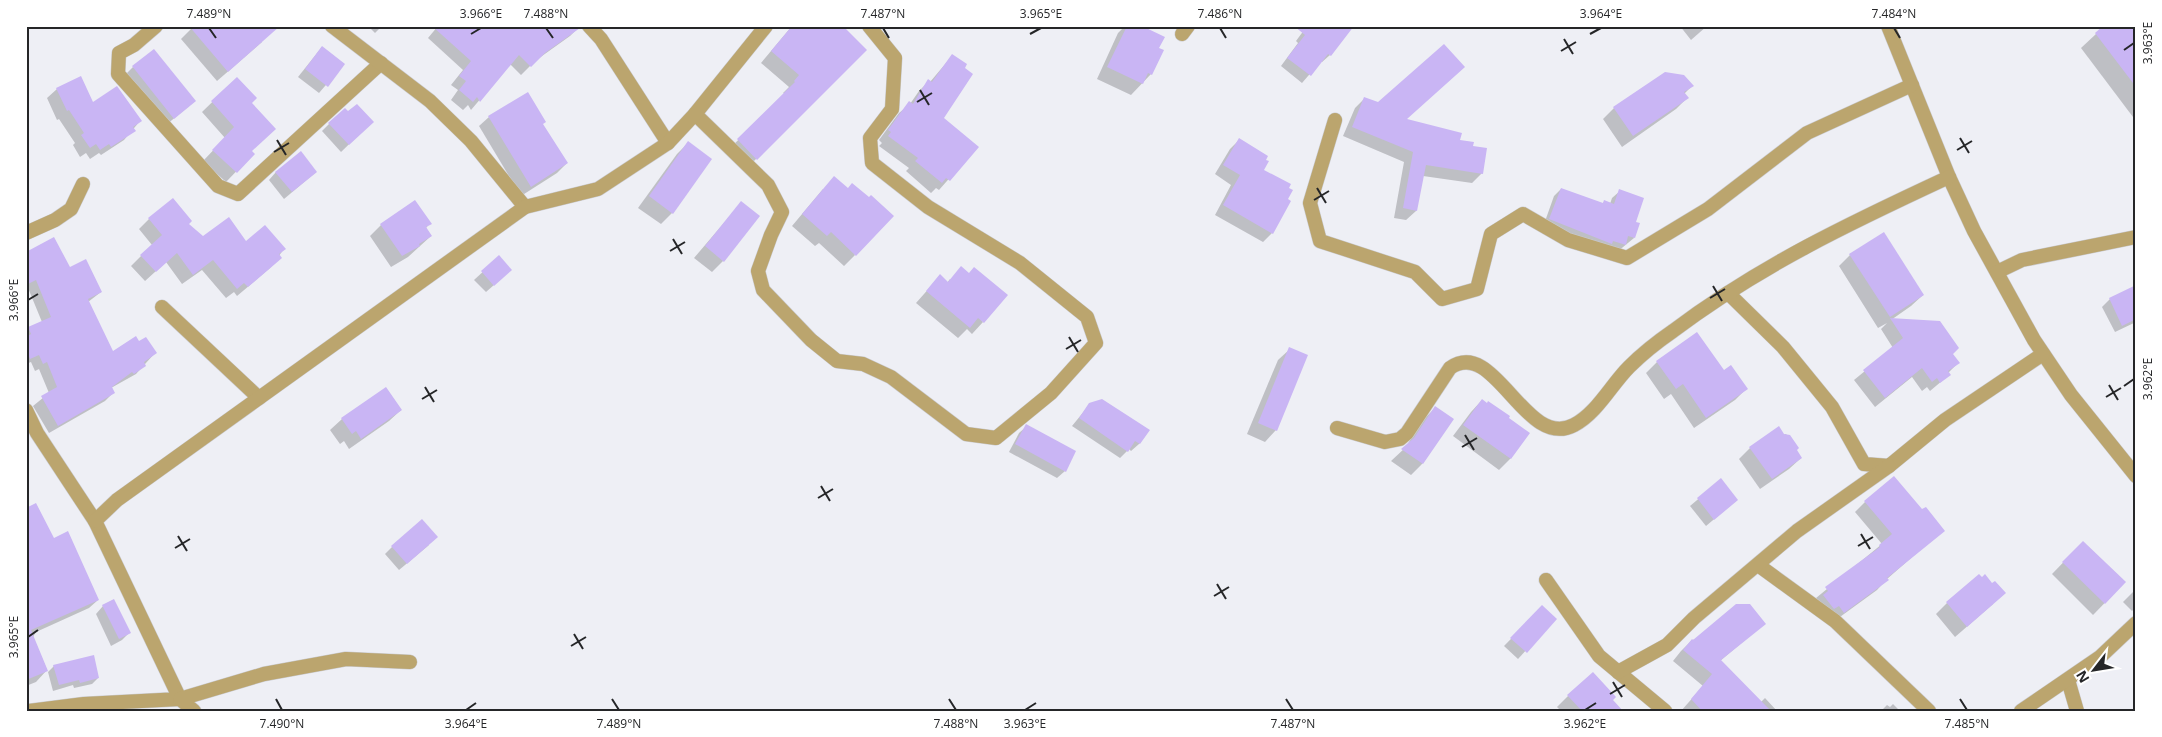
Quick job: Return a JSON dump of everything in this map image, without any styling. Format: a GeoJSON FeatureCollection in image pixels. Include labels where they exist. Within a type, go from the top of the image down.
{"type":"FeatureCollection","features":[{"type":"Feature","properties":{"kind":"street"},"geometry":{"type":"LineString","coordinates":[[156,26],[120,53],[118,74],[218,186],[238,194],[381,63]]}},
{"type":"Feature","properties":{"kind":"street"},"geometry":{"type":"LineString","coordinates":[[332,26],[430,101],[471,141],[525,207]]}},
{"type":"Feature","properties":{"kind":"street"},"geometry":{"type":"LineString","coordinates":[[589,26],[601,39],[668,143]]}},
{"type":"Feature","properties":{"kind":"street"},"geometry":{"type":"LineString","coordinates":[[95,521],[117,500],[525,207],[598,189],[668,143],[695,114],[766,26]]}},
{"type":"Feature","properties":{"kind":"street"},"geometry":{"type":"LineString","coordinates":[[695,114],[768,185],[782,212],[771,235],[758,271],[763,290],[810,340],[837,361],[863,364],[892,377],[966,434],[996,438],[1051,393],[1096,343],[1087,317],[1020,263],[928,207],[872,163],[870,138],[892,109],[895,58],[869,26]]}},
{"type":"Feature","properties":{"kind":"street"},"geometry":{"type":"LineString","coordinates":[[1889,26],[1974,231],[2044,354],[2071,395],[2136,476]]}},
{"type":"Feature","properties":{"kind":"street"},"geometry":{"type":"LineString","coordinates":[[1335,120],[1310,203],[1320,241],[1415,272],[1442,299],[1477,289],[1491,234],[1523,214],[1568,240],[1627,258],[1708,209],[1807,133],[1912,85]]}},
{"type":"Feature","properties":{"kind":"street"},"geometry":{"type":"LineString","coordinates":[[1337,428],[1385,442],[1400,439],[1407,433],[1450,368],[1457,363],[1468,361],[1490,373],[1529,415],[1547,426],[1563,429],[1569,427],[1589,413],[1628,368],[1650,348],[1699,311],[1768,266],[1848,223],[1950,177]]}},
{"type":"Feature","properties":{"kind":"street"},"geometry":{"type":"LineString","coordinates":[[26,233],[55,220],[71,209],[83,184]]}},
{"type":"Feature","properties":{"kind":"street"},"geometry":{"type":"LineString","coordinates":[[1997,272],[2022,260],[2136,238]]}},
{"type":"Feature","properties":{"kind":"street"},"geometry":{"type":"LineString","coordinates":[[1728,293],[1783,347],[1832,406],[1864,464],[1889,466]]}},
{"type":"Feature","properties":{"kind":"street"},"geometry":{"type":"LineString","coordinates":[[162,307],[259,398]]}},
{"type":"Feature","properties":{"kind":"street"},"geometry":{"type":"LineString","coordinates":[[1618,672],[1667,645],[1694,618],[1797,531],[1889,466],[1945,420],[2044,354]]}},
{"type":"Feature","properties":{"kind":"street"},"geometry":{"type":"LineString","coordinates":[[26,410],[37,433],[95,521],[180,699],[194,711]]}},
{"type":"Feature","properties":{"kind":"street"},"geometry":{"type":"LineString","coordinates":[[1758,565],[1835,621],[1928,711]]}},
{"type":"Feature","properties":{"kind":"street"},"geometry":{"type":"LineString","coordinates":[[1546,580],[1599,656],[1665,711]]}},
{"type":"Feature","properties":{"kind":"street"},"geometry":{"type":"LineString","coordinates":[[2021,711],[2100,657],[2136,623]]}},
{"type":"Feature","properties":{"kind":"street"},"geometry":{"type":"LineString","coordinates":[[29,711],[84,704],[180,699],[264,674],[346,659],[410,662]]}},
{"type":"Feature","properties":{"kind":"street"},"geometry":{"type":"LineString","coordinates":[[2068,680],[2077,711]]}},
{"type":"Feature","properties":{"kind":"building"},"geometry":{"type":"Polygon","coordinates":[[[189,26],[280,26],[228,72],[189,26]]]}},
{"type":"Feature","properties":{"kind":"building"},"geometry":{"type":"Polygon","coordinates":[[[432,26],[580,26],[580,28],[545,53],[531,67],[519,55],[480,102],[477,97],[473,102],[459,90],[466,81],[459,76],[471,61],[432,26]]]}},
{"type":"Feature","properties":{"kind":"building"},"geometry":{"type":"Polygon","coordinates":[[[792,26],[843,26],[867,50],[757,160],[737,139],[795,82],[799,75],[771,51],[792,26]]]}},
{"type":"Feature","properties":{"kind":"building"},"geometry":{"type":"Polygon","coordinates":[[[1127,26],[1142,26],[1165,37],[1159,48],[1164,50],[1152,75],[1148,73],[1143,84],[1107,67],[1127,26]]]}},
{"type":"Feature","properties":{"kind":"building"},"geometry":{"type":"Polygon","coordinates":[[[1294,26],[1354,26],[1331,56],[1328,54],[1311,76],[1287,58],[1305,35],[1294,26]]]}},
{"type":"Feature","properties":{"kind":"building"},"geometry":{"type":"Polygon","coordinates":[[[2103,26],[2136,26],[2136,87],[2095,33],[2103,26]]]}},
{"type":"Feature","properties":{"kind":"building"},"geometry":{"type":"Polygon","coordinates":[[[1444,44],[1465,67],[1407,119],[1462,133],[1460,140],[1474,142],[1473,146],[1487,148],[1483,174],[1426,165],[1417,211],[1403,208],[1413,152],[1352,127],[1364,97],[1378,102],[1444,44]]]}},
{"type":"Feature","properties":{"kind":"building"},"geometry":{"type":"Polygon","coordinates":[[[322,46],[345,64],[328,87],[305,69],[322,46]]]}},
{"type":"Feature","properties":{"kind":"building"},"geometry":{"type":"Polygon","coordinates":[[[154,49],[196,101],[174,119],[132,66],[154,49]]]}},
{"type":"Feature","properties":{"kind":"building"},"geometry":{"type":"Polygon","coordinates":[[[952,54],[967,64],[965,68],[973,74],[944,118],[979,147],[950,181],[946,178],[942,183],[915,161],[918,158],[888,136],[891,132],[888,130],[909,101],[913,104],[928,79],[932,82],[952,54]]]}},
{"type":"Feature","properties":{"kind":"building"},"geometry":{"type":"Polygon","coordinates":[[[1665,72],[1684,75],[1694,86],[1684,92],[1689,98],[1633,136],[1613,107],[1665,72]]]}},
{"type":"Feature","properties":{"kind":"building"},"geometry":{"type":"Polygon","coordinates":[[[81,76],[93,102],[117,86],[142,121],[133,127],[136,131],[111,147],[109,144],[100,150],[96,144],[90,148],[81,135],[84,133],[69,110],[67,111],[56,88],[81,76]]]}},
{"type":"Feature","properties":{"kind":"building"},"geometry":{"type":"Polygon","coordinates":[[[237,77],[257,98],[252,103],[276,129],[252,151],[255,154],[237,173],[212,150],[234,127],[211,101],[237,77]]]}},
{"type":"Feature","properties":{"kind":"building"},"geometry":{"type":"Polygon","coordinates":[[[528,92],[546,122],[543,124],[568,163],[531,187],[488,116],[528,92]]]}},
{"type":"Feature","properties":{"kind":"building"},"geometry":{"type":"Polygon","coordinates":[[[357,104],[374,122],[349,145],[328,123],[345,108],[348,111],[357,104]]]}},
{"type":"Feature","properties":{"kind":"building"},"geometry":{"type":"Polygon","coordinates":[[[1239,138],[1268,156],[1266,160],[1269,161],[1264,170],[1291,184],[1289,188],[1293,190],[1288,199],[1291,201],[1273,234],[1223,205],[1240,175],[1223,165],[1239,138]]]}},
{"type":"Feature","properties":{"kind":"building"},"geometry":{"type":"Polygon","coordinates":[[[688,141],[712,159],[673,214],[649,196],[688,141]]]}},
{"type":"Feature","properties":{"kind":"building"},"geometry":{"type":"Polygon","coordinates":[[[301,151],[317,172],[292,192],[275,172],[301,151]]]}},
{"type":"Feature","properties":{"kind":"building"},"geometry":{"type":"Polygon","coordinates":[[[834,176],[848,188],[852,183],[869,197],[871,195],[894,216],[856,256],[831,232],[827,236],[802,214],[834,176]]]}},
{"type":"Feature","properties":{"kind":"building"},"geometry":{"type":"Polygon","coordinates":[[[1561,188],[1603,203],[1604,200],[1614,204],[1619,189],[1644,198],[1636,222],[1640,223],[1635,238],[1628,236],[1626,245],[1613,241],[1612,244],[1549,219],[1561,188]]]}},
{"type":"Feature","properties":{"kind":"building"},"geometry":{"type":"Polygon","coordinates":[[[173,198],[192,221],[189,224],[203,236],[229,217],[246,241],[265,225],[286,249],[279,254],[282,258],[248,287],[244,283],[237,289],[213,260],[193,275],[177,253],[156,272],[140,255],[162,235],[148,218],[173,198]]]}},
{"type":"Feature","properties":{"kind":"building"},"geometry":{"type":"Polygon","coordinates":[[[415,200],[432,224],[426,227],[432,236],[419,244],[420,246],[402,256],[380,224],[415,200]]]}},
{"type":"Feature","properties":{"kind":"building"},"geometry":{"type":"Polygon","coordinates":[[[741,201],[760,216],[724,262],[705,246],[741,201]]]}},
{"type":"Feature","properties":{"kind":"building"},"geometry":{"type":"Polygon","coordinates":[[[1884,232],[1924,295],[1890,317],[1849,254],[1884,232]]]}},
{"type":"Feature","properties":{"kind":"building"},"geometry":{"type":"Polygon","coordinates":[[[54,237],[70,267],[86,259],[102,292],[88,299],[113,351],[136,336],[139,341],[146,337],[157,353],[144,362],[146,366],[134,374],[132,372],[112,387],[115,393],[58,426],[41,396],[57,387],[47,362],[43,364],[39,355],[30,359],[26,349],[26,337],[31,334],[28,327],[51,317],[36,280],[26,285],[26,252],[54,237]]]}},
{"type":"Feature","properties":{"kind":"building"},"geometry":{"type":"Polygon","coordinates":[[[499,255],[512,270],[494,286],[481,271],[499,255]]]}},
{"type":"Feature","properties":{"kind":"building"},"geometry":{"type":"Polygon","coordinates":[[[961,266],[969,273],[974,267],[1008,295],[984,323],[978,318],[970,328],[926,291],[940,274],[948,282],[961,266]]]}},
{"type":"Feature","properties":{"kind":"building"},"geometry":{"type":"Polygon","coordinates":[[[2136,285],[2136,319],[2122,326],[2109,298],[2136,285]]]}},
{"type":"Feature","properties":{"kind":"building"},"geometry":{"type":"Polygon","coordinates":[[[1890,318],[1940,321],[1959,348],[1953,354],[1960,363],[1948,371],[1951,375],[1940,383],[1937,378],[1932,382],[1922,368],[1885,398],[1863,370],[1903,338],[1890,318]]]}},
{"type":"Feature","properties":{"kind":"building"},"geometry":{"type":"Polygon","coordinates":[[[1697,332],[1724,370],[1731,365],[1748,389],[1706,418],[1683,384],[1676,389],[1656,361],[1697,332]]]}},
{"type":"Feature","properties":{"kind":"building"},"geometry":{"type":"Polygon","coordinates":[[[1289,347],[1308,355],[1277,431],[1258,423],[1289,347]]]}},
{"type":"Feature","properties":{"kind":"building"},"geometry":{"type":"Polygon","coordinates":[[[386,387],[402,410],[361,439],[356,431],[352,434],[341,418],[386,387]]]}},
{"type":"Feature","properties":{"kind":"building"},"geometry":{"type":"Polygon","coordinates":[[[1102,399],[1150,430],[1140,444],[1135,441],[1128,452],[1079,418],[1089,403],[1102,399]]]}},
{"type":"Feature","properties":{"kind":"building"},"geometry":{"type":"Polygon","coordinates":[[[1482,399],[1510,416],[1509,418],[1530,433],[1511,459],[1463,425],[1482,399]]]}},
{"type":"Feature","properties":{"kind":"building"},"geometry":{"type":"Polygon","coordinates":[[[1435,406],[1454,419],[1423,464],[1401,449],[1414,438],[1435,406]]]}},
{"type":"Feature","properties":{"kind":"building"},"geometry":{"type":"Polygon","coordinates":[[[1026,424],[1076,451],[1066,472],[1015,444],[1026,424]]]}},
{"type":"Feature","properties":{"kind":"building"},"geometry":{"type":"Polygon","coordinates":[[[1779,426],[1784,434],[1790,435],[1799,448],[1797,450],[1802,458],[1772,479],[1749,447],[1779,426]]]}},
{"type":"Feature","properties":{"kind":"building"},"geometry":{"type":"Polygon","coordinates":[[[1894,476],[1922,509],[1926,507],[1945,531],[1887,578],[1889,580],[1844,613],[1839,606],[1834,609],[1823,595],[1828,591],[1825,587],[1880,547],[1879,545],[1892,534],[1864,501],[1894,476]]]}},
{"type":"Feature","properties":{"kind":"building"},"geometry":{"type":"Polygon","coordinates":[[[1721,478],[1738,500],[1714,520],[1697,498],[1721,478]]]}},
{"type":"Feature","properties":{"kind":"building"},"geometry":{"type":"Polygon","coordinates":[[[36,503],[54,538],[68,531],[99,600],[31,630],[48,671],[26,680],[26,508],[36,503]]]}},
{"type":"Feature","properties":{"kind":"building"},"geometry":{"type":"Polygon","coordinates":[[[422,519],[438,537],[407,564],[391,546],[422,519]]]}},
{"type":"Feature","properties":{"kind":"building"},"geometry":{"type":"Polygon","coordinates":[[[2083,541],[2126,582],[2105,604],[2062,562],[2083,541]]]}},
{"type":"Feature","properties":{"kind":"building"},"geometry":{"type":"Polygon","coordinates":[[[1979,574],[1982,577],[1985,574],[1992,583],[1995,581],[2006,593],[1967,627],[1946,602],[1979,574]]]}},
{"type":"Feature","properties":{"kind":"building"},"geometry":{"type":"Polygon","coordinates":[[[114,599],[131,633],[119,639],[102,605],[114,599]]]}},
{"type":"Feature","properties":{"kind":"building"},"geometry":{"type":"Polygon","coordinates":[[[1736,604],[1750,604],[1766,624],[1721,660],[1771,711],[1702,711],[1691,699],[1712,674],[1683,650],[1692,639],[1736,604]]]}},
{"type":"Feature","properties":{"kind":"building"},"geometry":{"type":"Polygon","coordinates":[[[1542,605],[1557,619],[1527,653],[1510,638],[1542,605]]]}},
{"type":"Feature","properties":{"kind":"building"},"geometry":{"type":"Polygon","coordinates":[[[94,655],[99,678],[80,683],[79,680],[59,685],[53,665],[94,655]]]}},
{"type":"Feature","properties":{"kind":"building"},"geometry":{"type":"Polygon","coordinates":[[[1593,672],[1616,697],[1613,700],[1623,711],[1582,711],[1567,695],[1593,672]]]}}]}
